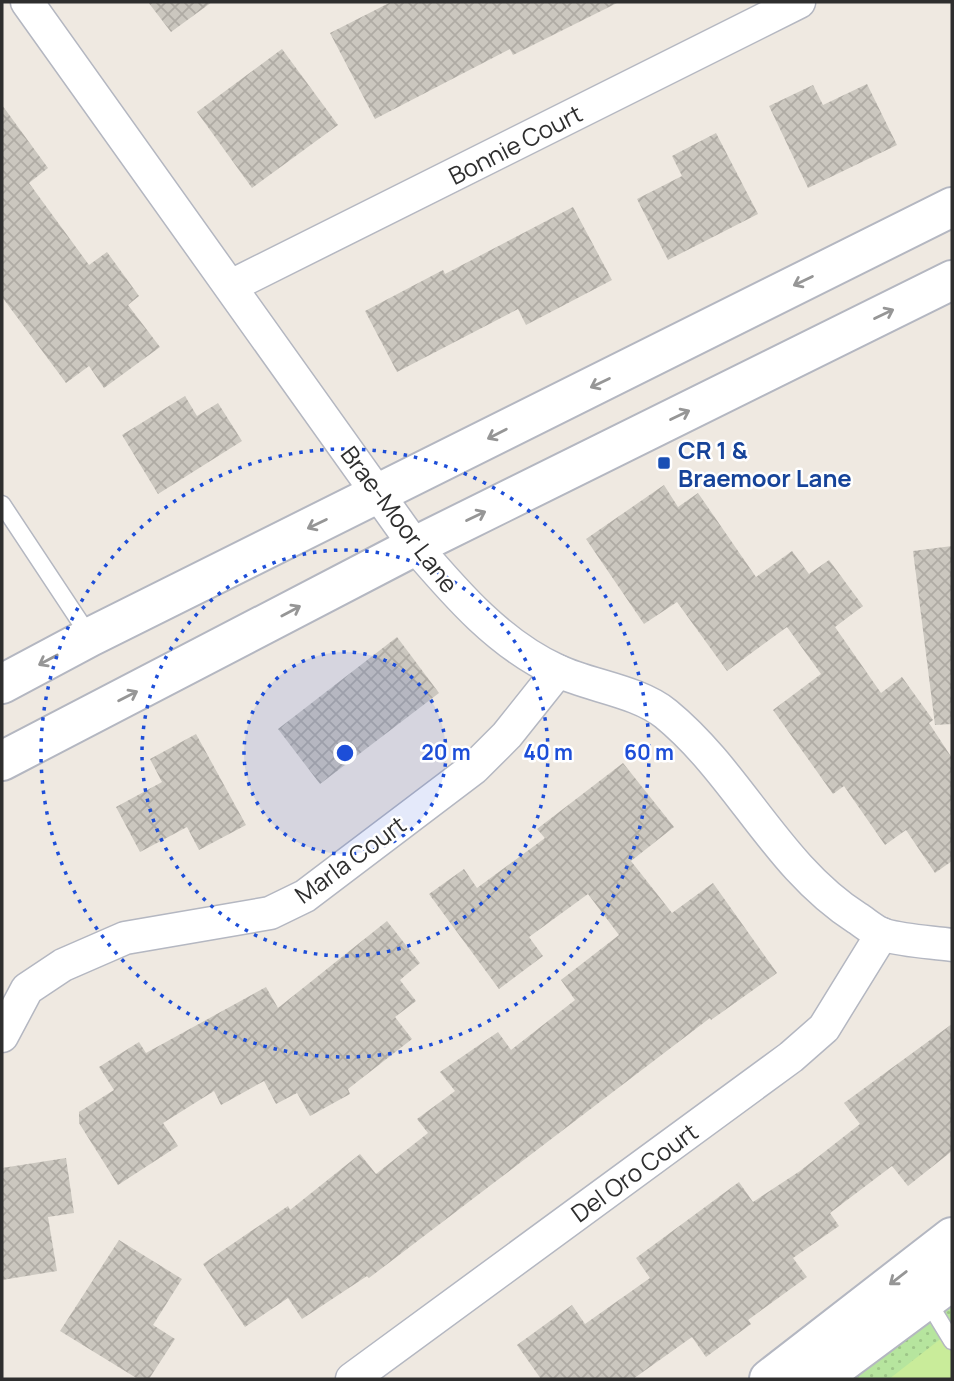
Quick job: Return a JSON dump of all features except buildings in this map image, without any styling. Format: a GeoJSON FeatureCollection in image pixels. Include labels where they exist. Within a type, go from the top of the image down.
{"type":"FeatureCollection","features":[{"type":"Feature","properties":{"kind":"main road"},"geometry":{"type":"LineString","coordinates":[[2,684],[90,637],[952,207]]}},
{"type":"Feature","properties":{"kind":"main road"},"geometry":{"type":"LineString","coordinates":[[2,761],[415,546],[952,280]]}},
{"type":"Feature","properties":{"kind":"main road"},"geometry":{"type":"LineString","coordinates":[[769,1379],[952,1237]]}},
{"type":"Feature","properties":{"kind":"main road"},"geometry":{"type":"LineString","coordinates":[[820,1379],[939,1290]]}},
{"type":"Feature","properties":{"kind":"street","name":"Brae-Moor Lane"},"geometry":{"type":"LineString","coordinates":[[27,2],[415,546],[458,597],[510,642],[558,671],[610,688],[663,711],[702,746],[788,858],[829,900],[882,934],[952,945]]}},
{"type":"Feature","properties":{"kind":"street","name":"Bonnie Court"},"geometry":{"type":"LineString","coordinates":[[231,286],[799,2]]}},
{"type":"Feature","properties":{"kind":"street","name":"Marla Court"},"geometry":{"type":"LineString","coordinates":[[2,1036],[27,989],[63,965],[125,938],[270,913],[305,896],[474,768],[507,735],[558,671]]}},
{"type":"Feature","properties":{"kind":"street","name":"Del Oro Court"},"geometry":{"type":"LineString","coordinates":[[352,1379],[791,1056],[824,1028],[882,934]]}},
{"type":"Feature","properties":{"kind":"lane"},"geometry":{"type":"LineString","coordinates":[[2,504],[90,637]]}},
{"type":"Feature","properties":{"kind":"lane"},"geometry":{"type":"LineString","coordinates":[[939,1290],[952,1341]]}},
{"type":"Feature","properties":{"kind":"green space"},"geometry":{"type":"Polygon","coordinates":[[[952,1303],[952,1379],[849,1379],[952,1303]]]}},
{"type":"Feature","properties":{"kind":"green space"},"geometry":{"type":"Polygon","coordinates":[[[952,1330],[952,1379],[889,1379],[952,1330]]]}},
{"type":"Feature","properties":{"kind":"place","name":"CR 1 & Braemoor Lane"},"geometry":{"type":"Point","coordinates":[664,463]}}]}
